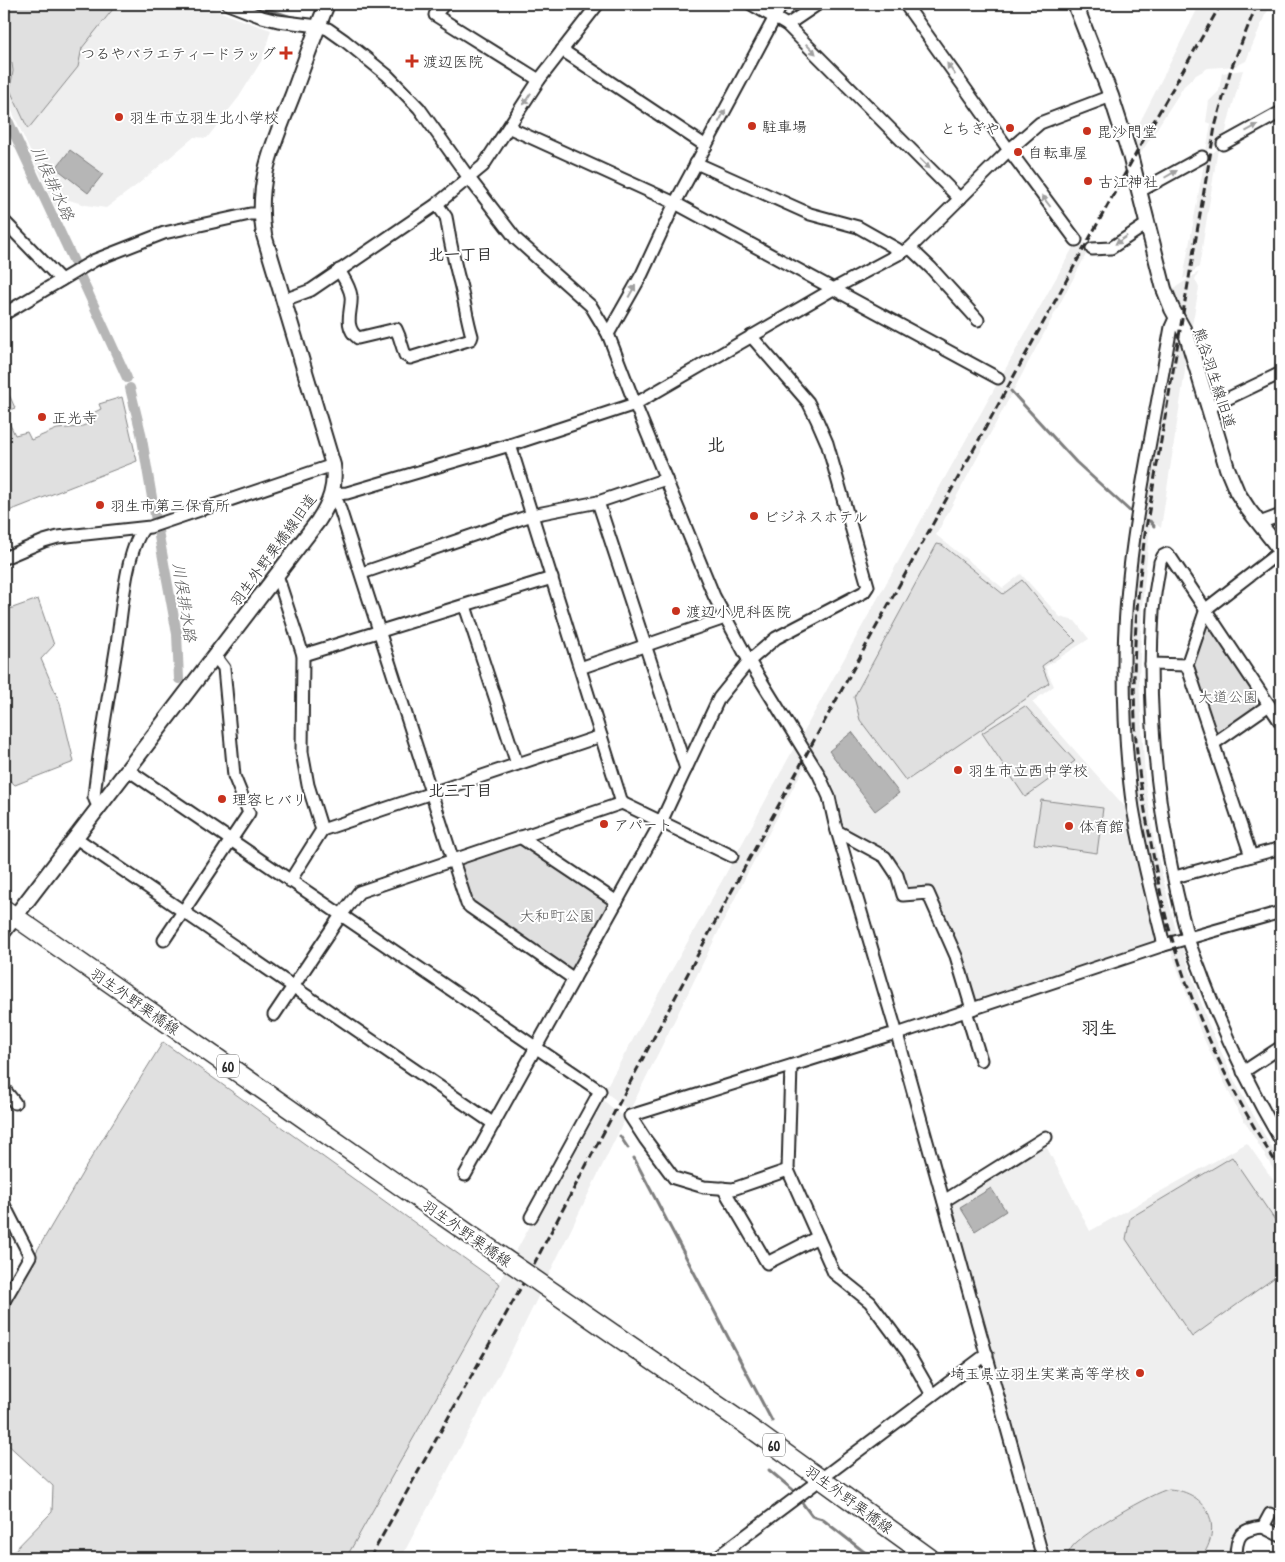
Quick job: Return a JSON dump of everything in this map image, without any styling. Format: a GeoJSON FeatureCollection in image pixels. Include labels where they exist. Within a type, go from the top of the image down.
{"type":"FeatureCollection","features":[{"type":"Feature","properties":{"kind":"main road","name":"羽生外野栗橋線"},"geometry":{"type":"LineString","coordinates":[[9,913],[442,1216],[742,1422],[930,1558]]}},
{"type":"Feature","properties":{"kind":"street"},"geometry":{"type":"LineString","coordinates":[[228,4],[262,17],[328,29],[387,75],[419,108],[469,178],[516,238],[591,306],[608,334],[704,573],[725,618],[749,661],[818,773],[829,797],[837,831],[897,1034],[1043,1558]]}},
{"type":"Feature","properties":{"kind":"street","name":"羽生外野栗橋線旧道"},"geometry":{"type":"LineString","coordinates":[[4,931],[9,913],[76,838],[318,521],[326,509],[332,494],[334,483],[332,465],[264,235],[262,214],[266,165],[327,4]]}},
{"type":"Feature","properties":{"kind":"street"},"geometry":{"type":"LineString","coordinates":[[444,4],[435,15],[539,80]]}},
{"type":"Feature","properties":{"kind":"street"},"geometry":{"type":"LineString","coordinates":[[284,300],[311,290],[437,204],[483,166],[510,128],[539,80],[598,4]]}},
{"type":"Feature","properties":{"kind":"street"},"geometry":{"type":"LineString","coordinates":[[751,4],[787,25],[960,199]]}},
{"type":"Feature","properties":{"kind":"street"},"geometry":{"type":"LineString","coordinates":[[608,334],[642,274],[696,163],[782,4]]}},
{"type":"Feature","properties":{"kind":"street"},"geometry":{"type":"LineString","coordinates":[[787,25],[818,4]]}},
{"type":"Feature","properties":{"kind":"street"},"geometry":{"type":"LineString","coordinates":[[905,4],[1076,240]]}},
{"type":"Feature","properties":{"kind":"street","name":"熊谷羽生線旧道"},"geometry":{"type":"LineString","coordinates":[[1075,4],[1110,96],[1140,191],[1164,289],[1190,345],[1227,468],[1237,492],[1281,551]]}},
{"type":"Feature","properties":{"kind":"street"},"geometry":{"type":"LineString","coordinates":[[562,50],[706,146]]}},
{"type":"Feature","properties":{"kind":"street"},"geometry":{"type":"LineString","coordinates":[[332,494],[346,494],[510,445],[635,404],[835,288],[906,250],[1040,122],[1110,96]]}},
{"type":"Feature","properties":{"kind":"street"},"geometry":{"type":"LineString","coordinates":[[1222,144],[1281,112]]}},
{"type":"Feature","properties":{"kind":"street"},"geometry":{"type":"LineString","coordinates":[[510,128],[676,203],[998,378]]}},
{"type":"Feature","properties":{"kind":"street"},"geometry":{"type":"LineString","coordinates":[[1140,191],[1202,157]]}},
{"type":"Feature","properties":{"kind":"street"},"geometry":{"type":"LineString","coordinates":[[696,163],[810,214],[858,226],[897,249],[906,250],[931,268],[978,320]]}},
{"type":"Feature","properties":{"kind":"street"},"geometry":{"type":"LineString","coordinates":[[339,270],[352,296],[349,318],[354,334],[358,338],[396,329],[405,355],[410,358],[471,339],[472,336],[453,259],[446,217],[437,204]]}},
{"type":"Feature","properties":{"kind":"street"},"geometry":{"type":"LineString","coordinates":[[4,314],[94,260],[164,233],[250,214],[262,214]]}},
{"type":"Feature","properties":{"kind":"street"},"geometry":{"type":"LineString","coordinates":[[4,221],[61,280]]}},
{"type":"Feature","properties":{"kind":"street"},"geometry":{"type":"LineString","coordinates":[[1092,249],[1111,248],[1148,224]]}},
{"type":"Feature","properties":{"kind":"street"},"geometry":{"type":"LineString","coordinates":[[1164,946],[1149,888],[1133,808],[1124,664],[1127,602],[1136,524],[1171,327],[1176,316]]}},
{"type":"Feature","properties":{"kind":"street"},"geometry":{"type":"LineString","coordinates":[[465,1175],[661,822],[719,698],[749,661],[776,638],[864,592],[868,586],[827,443],[817,420],[808,402],[751,336]]}},
{"type":"Feature","properties":{"kind":"street"},"geometry":{"type":"LineString","coordinates":[[1208,408],[1281,373]]}},
{"type":"Feature","properties":{"kind":"street"},"geometry":{"type":"LineString","coordinates":[[510,445],[622,802],[732,856]]}},
{"type":"Feature","properties":{"kind":"street"},"geometry":{"type":"LineString","coordinates":[[4,558],[58,537],[151,527],[332,465]]}},
{"type":"Feature","properties":{"kind":"street"},"geometry":{"type":"LineString","coordinates":[[362,573],[532,515],[598,502],[666,479]]}},
{"type":"Feature","properties":{"kind":"street"},"geometry":{"type":"LineString","coordinates":[[332,494],[338,503],[362,573],[452,861],[470,907],[574,979]]}},
{"type":"Feature","properties":{"kind":"street"},"geometry":{"type":"LineString","coordinates":[[598,502],[686,769]]}},
{"type":"Feature","properties":{"kind":"street"},"geometry":{"type":"LineString","coordinates":[[1260,525],[1281,514]]}},
{"type":"Feature","properties":{"kind":"street"},"geometry":{"type":"LineString","coordinates":[[100,805],[94,797],[128,573],[135,541],[151,527]]}},
{"type":"Feature","properties":{"kind":"street"},"geometry":{"type":"LineString","coordinates":[[1252,856],[1187,665],[1206,609],[1281,551]]}},
{"type":"Feature","properties":{"kind":"street"},"geometry":{"type":"LineString","coordinates":[[1280,719],[1171,558],[1167,554],[1163,556],[1160,562],[1153,609],[1152,699],[1164,827],[1189,939],[1215,1010],[1243,1072],[1281,1141]]}},
{"type":"Feature","properties":{"kind":"street"},"geometry":{"type":"LineString","coordinates":[[276,576],[303,656],[302,752],[308,785],[322,830]]}},
{"type":"Feature","properties":{"kind":"street"},"geometry":{"type":"LineString","coordinates":[[303,656],[552,578]]}},
{"type":"Feature","properties":{"kind":"street"},"geometry":{"type":"LineString","coordinates":[[465,606],[517,764]]}},
{"type":"Feature","properties":{"kind":"street"},"geometry":{"type":"LineString","coordinates":[[580,668],[725,618]]}},
{"type":"Feature","properties":{"kind":"street"},"geometry":{"type":"LineString","coordinates":[[164,940],[249,812],[234,776],[224,668],[215,656]]}},
{"type":"Feature","properties":{"kind":"street"},"geometry":{"type":"LineString","coordinates":[[1152,664],[1187,665]]}},
{"type":"Feature","properties":{"kind":"street"},"geometry":{"type":"LineString","coordinates":[[1213,744],[1269,705]]}},
{"type":"Feature","properties":{"kind":"street"},"geometry":{"type":"LineString","coordinates":[[290,881],[322,830],[601,736]]}},
{"type":"Feature","properties":{"kind":"street"},"geometry":{"type":"LineString","coordinates":[[128,770],[600,1091],[531,1217]]}},
{"type":"Feature","properties":{"kind":"street"},"geometry":{"type":"LineString","coordinates":[[274,1015],[341,915],[359,892],[622,802]]}},
{"type":"Feature","properties":{"kind":"street"},"geometry":{"type":"LineString","coordinates":[[837,831],[885,857],[897,875],[903,896],[928,893],[956,956],[981,1060]]}},
{"type":"Feature","properties":{"kind":"street"},"geometry":{"type":"LineString","coordinates":[[520,836],[617,902]]}},
{"type":"Feature","properties":{"kind":"street"},"geometry":{"type":"LineString","coordinates":[[76,838],[494,1124]]}},
{"type":"Feature","properties":{"kind":"street"},"geometry":{"type":"LineString","coordinates":[[1175,877],[1281,848]]}},
{"type":"Feature","properties":{"kind":"street"},"geometry":{"type":"LineString","coordinates":[[788,1170],[733,1189],[704,1187],[674,1178],[630,1116],[897,1034],[1164,946],[1281,912]]}},
{"type":"Feature","properties":{"kind":"street"},"geometry":{"type":"LineString","coordinates":[[1243,1072],[1281,1048]]}},
{"type":"Feature","properties":{"kind":"street"},"geometry":{"type":"LineString","coordinates":[[791,1066],[788,1170],[834,1273],[870,1302],[908,1353],[932,1395]]}},
{"type":"Feature","properties":{"kind":"street"},"geometry":{"type":"LineString","coordinates":[[4,1090],[15,1103]]}},
{"type":"Feature","properties":{"kind":"street"},"geometry":{"type":"LineString","coordinates":[[944,1201],[1046,1137]]}},
{"type":"Feature","properties":{"kind":"street"},"geometry":{"type":"LineString","coordinates":[[723,1188],[767,1263],[818,1237]]}},
{"type":"Feature","properties":{"kind":"street"},"geometry":{"type":"LineString","coordinates":[[4,1205],[30,1256],[4,1301]]}},
{"type":"Feature","properties":{"kind":"street"},"geometry":{"type":"LineString","coordinates":[[716,1558],[987,1354]]}},
{"type":"Feature","properties":{"kind":"street"},"geometry":{"type":"LineString","coordinates":[[1263,1527],[1270,1514]]}},
{"type":"Feature","properties":{"kind":"street"},"geometry":{"type":"LineString","coordinates":[[1236,1558],[1236,1543],[1245,1530],[1249,1528],[1263,1527],[1281,1536]]}},
{"type":"Feature","properties":{"kind":"shaded area","name":"羽生市立羽生北小学校"},"geometry":{"type":"Polygon","coordinates":[[[4,4],[203,4],[271,30],[262,60],[239,97],[207,138],[194,137],[137,185],[106,208],[69,200],[55,207],[4,93],[4,4]]]}},
{"type":"Feature","properties":{"kind":"shaded area"},"geometry":{"type":"Polygon","coordinates":[[[1200,4],[1269,4],[1271,6],[1265,15],[1246,61],[1236,66],[1208,68],[1196,75],[1184,86],[1139,156],[1129,127],[1140,122],[1200,4]]]}},
{"type":"Feature","properties":{"kind":"shaded area"},"geometry":{"type":"Polygon","coordinates":[[[1243,70],[1224,140],[1206,151],[1211,124],[1206,122],[1209,101],[1219,91],[1222,73],[1243,70]]]}},
{"type":"Feature","properties":{"kind":"shaded area"},"geometry":{"type":"Polygon","coordinates":[[[1218,149],[1199,267],[1183,279],[1205,158],[1218,149]]]}},
{"type":"Feature","properties":{"kind":"shaded area"},"geometry":{"type":"Polygon","coordinates":[[[70,150],[103,174],[88,193],[56,168],[70,150]]]}},
{"type":"Feature","properties":{"kind":"shaded area","name":"羽生市立西中学校"},"geometry":{"type":"Polygon","coordinates":[[[1075,244],[1088,251],[936,535],[1003,588],[1021,574],[1060,617],[1075,621],[1089,639],[1045,667],[1054,686],[1032,702],[1126,808],[1158,936],[1154,944],[974,1002],[931,888],[905,891],[903,877],[885,850],[844,827],[834,787],[814,754],[812,756],[800,738],[1075,244]]]}},
{"type":"Feature","properties":{"kind":"shaded area"},"geometry":{"type":"Polygon","coordinates":[[[1199,272],[1195,279],[1199,288],[1191,331],[1171,292],[1199,272]]]}},
{"type":"Feature","properties":{"kind":"shaded area"},"geometry":{"type":"Polygon","coordinates":[[[1176,328],[1184,345],[1185,371],[1161,528],[1152,521],[1150,528],[1142,607],[1139,679],[1145,778],[1154,842],[1177,935],[1167,939],[1140,818],[1131,747],[1129,682],[1130,624],[1135,568],[1144,504],[1176,328]]]}},
{"type":"Feature","properties":{"kind":"shaded area"},"geometry":{"type":"Polygon","coordinates":[[[852,732],[899,793],[875,811],[829,751],[852,732]]]}},
{"type":"Feature","properties":{"kind":"shaded area"},"geometry":{"type":"Polygon","coordinates":[[[798,746],[807,762],[748,872],[630,1110],[604,1091],[794,748],[798,746]]]}},
{"type":"Feature","properties":{"kind":"shaded area"},"geometry":{"type":"Polygon","coordinates":[[[1182,947],[1208,1023],[1236,1084],[1281,1164],[1281,1182],[1236,1107],[1201,1033],[1171,951],[1171,949],[1182,947]]]}},
{"type":"Feature","properties":{"kind":"shaded area"},"geometry":{"type":"Polygon","coordinates":[[[601,1098],[625,1119],[511,1352],[401,1558],[346,1558],[601,1098]]]}},
{"type":"Feature","properties":{"kind":"shaded area","name":"埼玉県立羽生実業高等学校"},"geometry":{"type":"Polygon","coordinates":[[[1247,1143],[1281,1191],[1281,1514],[1235,1539],[1231,1558],[1052,1558],[951,1202],[1046,1146],[1090,1231],[1247,1143]]]}},
{"type":"Feature","properties":{"kind":"shaded area"},"geometry":{"type":"Polygon","coordinates":[[[991,1188],[1006,1211],[975,1231],[960,1207],[991,1188]]]}},
{"type":"Feature","properties":{"kind":"green space"},"geometry":{"type":"Polygon","coordinates":[[[4,4],[117,4],[82,48],[78,67],[28,129],[10,90],[13,71],[12,63],[4,57],[4,4]]]}},
{"type":"Feature","properties":{"kind":"green space"},"geometry":{"type":"Polygon","coordinates":[[[4,383],[15,408],[4,412],[4,383]]]}},
{"type":"Feature","properties":{"kind":"green space"},"geometry":{"type":"Polygon","coordinates":[[[122,397],[137,461],[4,513],[4,412],[15,435],[27,432],[31,440],[57,429],[80,427],[95,421],[93,413],[101,409],[99,404],[122,397]]]}},
{"type":"Feature","properties":{"kind":"green space"},"geometry":{"type":"Polygon","coordinates":[[[937,544],[942,545],[1003,594],[1022,580],[1056,621],[1076,641],[1042,666],[1049,683],[906,781],[860,720],[854,697],[937,544]]]}},
{"type":"Feature","properties":{"kind":"green space"},"geometry":{"type":"Polygon","coordinates":[[[38,599],[54,645],[41,659],[60,703],[74,762],[15,785],[4,775],[4,611],[38,599]]]}},
{"type":"Feature","properties":{"kind":"green space","name":"大道公園"},"geometry":{"type":"Polygon","coordinates":[[[1207,617],[1263,704],[1216,739],[1191,664],[1207,617]]]}},
{"type":"Feature","properties":{"kind":"green space"},"geometry":{"type":"Polygon","coordinates":[[[1025,706],[1075,761],[1025,797],[982,733],[1025,706]]]}},
{"type":"Feature","properties":{"kind":"green space","name":"体育館"},"geometry":{"type":"Polygon","coordinates":[[[1041,800],[1103,808],[1097,853],[1034,844],[1041,800]]]}},
{"type":"Feature","properties":{"kind":"green space","name":"大和町公園"},"geometry":{"type":"Polygon","coordinates":[[[520,840],[613,904],[574,976],[472,903],[460,869],[463,863],[520,840]]]}},
{"type":"Feature","properties":{"kind":"green space"},"geometry":{"type":"Polygon","coordinates":[[[163,1042],[500,1284],[346,1558],[7,1558],[52,1512],[53,1486],[4,1441],[4,1307],[94,1153],[163,1042]]]}},
{"type":"Feature","properties":{"kind":"green space"},"geometry":{"type":"Polygon","coordinates":[[[1232,1157],[1281,1229],[1281,1273],[1192,1337],[1126,1239],[1130,1218],[1232,1157]]]}},
{"type":"Feature","properties":{"kind":"green space"},"geometry":{"type":"Polygon","coordinates":[[[1169,1489],[1194,1497],[1208,1513],[1211,1523],[1211,1535],[1208,1546],[1201,1558],[1067,1558],[1069,1551],[1078,1541],[1102,1524],[1134,1505],[1169,1489]]]}},
{"type":"Feature","properties":{"kind":"waterway"},"geometry":{"type":"LineString","coordinates":[[253,4],[294,18]]}},
{"type":"Feature","properties":{"kind":"waterway","name":"川俣排水路"},"geometry":{"type":"LineString","coordinates":[[4,112],[76,266]]}},
{"type":"Feature","properties":{"kind":"waterway","name":"川俣排水路"},"geometry":{"type":"LineString","coordinates":[[79,273],[127,378]]}},
{"type":"Feature","properties":{"kind":"waterway","name":"川俣排水路"},"geometry":{"type":"LineString","coordinates":[[130,388],[141,433],[156,521]]}},
{"type":"Feature","properties":{"kind":"waterway"},"geometry":{"type":"LineString","coordinates":[[1011,391],[1076,462],[1132,513]]}},
{"type":"Feature","properties":{"kind":"waterway"},"geometry":{"type":"LineString","coordinates":[[1150,521],[1154,526]]}},
{"type":"Feature","properties":{"kind":"waterway","name":"川俣排水路"},"geometry":{"type":"LineString","coordinates":[[158,531],[177,634],[179,679]]}},
{"type":"Feature","properties":{"kind":"waterway"},"geometry":{"type":"LineString","coordinates":[[620,1136],[628,1148]]}},
{"type":"Feature","properties":{"kind":"waterway"},"geometry":{"type":"LineString","coordinates":[[634,1158],[772,1421]]}},
{"type":"Feature","properties":{"kind":"waterway"},"geometry":{"type":"LineString","coordinates":[[769,1470],[793,1490]]}},
{"type":"Feature","properties":{"kind":"waterway"},"geometry":{"type":"LineString","coordinates":[[800,1500],[812,1516],[822,1519],[872,1558]]}},
{"type":"Feature","properties":{"kind":"railway"},"geometry":{"type":"LineString","coordinates":[[370,1558],[535,1262],[723,907],[806,755],[1150,128],[1221,4]]}},
{"type":"Feature","properties":{"kind":"railway"},"geometry":{"type":"LineString","coordinates":[[1257,4],[1231,69],[1215,127],[1145,534],[1136,626],[1134,696],[1137,750],[1143,797],[1160,893],[1173,942],[1205,1031],[1248,1117],[1281,1170]]}},
{"type":"Feature","properties":{"kind":"place","name":"つるやバラエティードラッグ"},"geometry":{"type":"Point","coordinates":[286,53]}},
{"type":"Feature","properties":{"kind":"place","name":"渡辺医院"},"geometry":{"type":"Point","coordinates":[412,61]}},
{"type":"Feature","properties":{"kind":"place","name":"羽生市立羽生北小学校"},"geometry":{"type":"Point","coordinates":[119,117]}},
{"type":"Feature","properties":{"kind":"place","name":"駐車場"},"geometry":{"type":"Point","coordinates":[752,126]}},
{"type":"Feature","properties":{"kind":"place","name":"とちぎや"},"geometry":{"type":"Point","coordinates":[1010,128]}},
{"type":"Feature","properties":{"kind":"place","name":"毘沙門堂"},"geometry":{"type":"Point","coordinates":[1087,131]}},
{"type":"Feature","properties":{"kind":"place","name":"自転車屋"},"geometry":{"type":"Point","coordinates":[1018,152]}},
{"type":"Feature","properties":{"kind":"place","name":"古江神社"},"geometry":{"type":"Point","coordinates":[1088,181]}},
{"type":"Feature","properties":{"kind":"place","name":"正光寺"},"geometry":{"type":"Point","coordinates":[42,417]}},
{"type":"Feature","properties":{"kind":"place","name":"羽生市第三保育所"},"geometry":{"type":"Point","coordinates":[100,505]}},
{"type":"Feature","properties":{"kind":"place","name":"ビジネスホテル"},"geometry":{"type":"Point","coordinates":[754,516]}},
{"type":"Feature","properties":{"kind":"place","name":"渡辺小児科医院"},"geometry":{"type":"Point","coordinates":[676,611]}},
{"type":"Feature","properties":{"kind":"place","name":"羽生市立西中学校"},"geometry":{"type":"Point","coordinates":[958,770]}},
{"type":"Feature","properties":{"kind":"place","name":"理容ヒバリ"},"geometry":{"type":"Point","coordinates":[222,799]}},
{"type":"Feature","properties":{"kind":"place","name":"アパート"},"geometry":{"type":"Point","coordinates":[604,824]}},
{"type":"Feature","properties":{"kind":"place","name":"体育館"},"geometry":{"type":"Point","coordinates":[1069,826]}},
{"type":"Feature","properties":{"kind":"place","name":"埼玉県立羽生実業高等学校"},"geometry":{"type":"Point","coordinates":[1140,1373]}},
{"type":"Feature","properties":{"kind":"district","name":"北一丁目"},"geometry":{"type":"Point","coordinates":[460,254]}},
{"type":"Feature","properties":{"kind":"district","name":"北"},"geometry":{"type":"Point","coordinates":[716,444]}},
{"type":"Feature","properties":{"kind":"district","name":"北三丁目"},"geometry":{"type":"Point","coordinates":[460,790]}},
{"type":"Feature","properties":{"kind":"district","name":"羽生"},"geometry":{"type":"Point","coordinates":[1099,1027]}}]}
